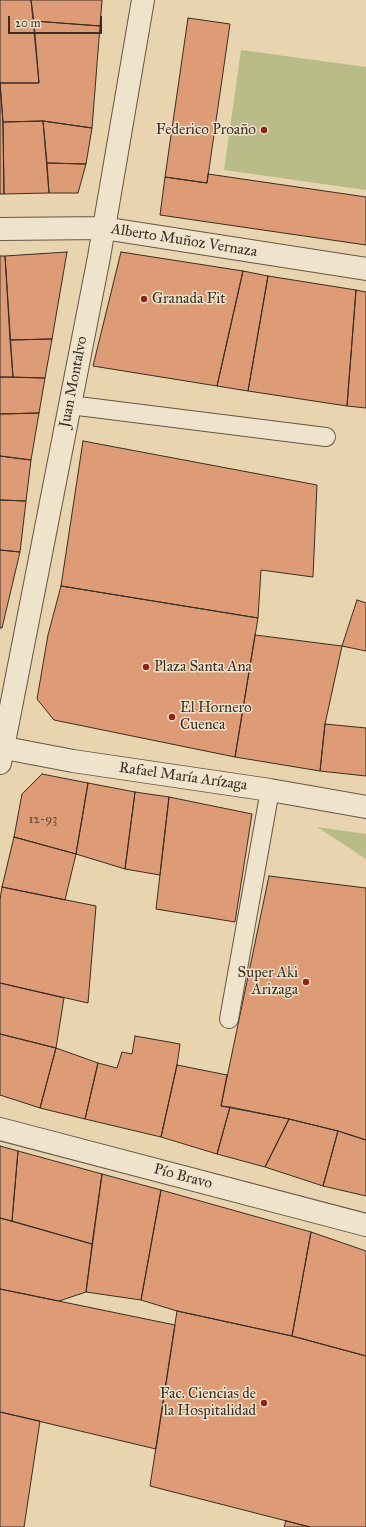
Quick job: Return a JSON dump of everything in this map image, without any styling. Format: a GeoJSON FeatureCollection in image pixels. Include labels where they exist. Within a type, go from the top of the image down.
{"type":"FeatureCollection","features":[{"type":"Feature","properties":{"kind":"street","name":"Juan Montalvo"},"geometry":{"type":"LineString","coordinates":[[1,753],[70,405],[143,0]]}},
{"type":"Feature","properties":{"kind":"street","name":"Alberto Muñoz Vernaza"},"geometry":{"type":"LineString","coordinates":[[0,230],[103,228],[366,269]]}},
{"type":"Feature","properties":{"kind":"street","name":"Rafael María Arízaga"},"geometry":{"type":"LineString","coordinates":[[1,753],[73,761],[270,790],[366,807]]}},
{"type":"Feature","properties":{"kind":"street","name":"Pío Bravo"},"geometry":{"type":"LineString","coordinates":[[0,1129],[366,1224]]}},
{"type":"Feature","properties":{"kind":"lane"},"geometry":{"type":"LineString","coordinates":[[70,405],[326,437]]}},
{"type":"Feature","properties":{"kind":"lane"},"geometry":{"type":"LineString","coordinates":[[229,1018],[270,790]]}},
{"type":"Feature","properties":{"kind":"green space"},"geometry":{"type":"Polygon","coordinates":[[[241,50],[366,67],[366,190],[224,170],[241,50]]]}},
{"type":"Feature","properties":{"kind":"green space"},"geometry":{"type":"Polygon","coordinates":[[[317,827],[366,834],[366,859],[317,827]]]}},
{"type":"Feature","properties":{"kind":"building"},"geometry":{"type":"Polygon","coordinates":[[[0,0],[31,0],[39,83],[0,83],[0,0]]]}},
{"type":"Feature","properties":{"kind":"building"},"geometry":{"type":"Polygon","coordinates":[[[31,0],[102,0],[100,26],[34,21],[31,0]]]}},
{"type":"Feature","properties":{"kind":"building"},"geometry":{"type":"Polygon","coordinates":[[[188,18],[230,24],[207,183],[165,177],[188,18]]]}},
{"type":"Feature","properties":{"kind":"building"},"geometry":{"type":"Polygon","coordinates":[[[34,21],[100,26],[92,128],[43,121],[3,122],[0,83],[39,83],[34,21]]]}},
{"type":"Feature","properties":{"kind":"building"},"geometry":{"type":"Polygon","coordinates":[[[0,83],[3,122],[4,194],[0,194],[0,83]]]}},
{"type":"Feature","properties":{"kind":"building"},"geometry":{"type":"Polygon","coordinates":[[[43,121],[92,128],[86,164],[47,163],[43,121]]]}},
{"type":"Feature","properties":{"kind":"building"},"geometry":{"type":"Polygon","coordinates":[[[43,121],[49,193],[4,194],[3,122],[43,121]]]}},
{"type":"Feature","properties":{"kind":"building"},"geometry":{"type":"Polygon","coordinates":[[[47,163],[86,164],[78,193],[49,193],[47,163]]]}},
{"type":"Feature","properties":{"kind":"building"},"geometry":{"type":"Polygon","coordinates":[[[208,174],[366,197],[366,245],[160,215],[165,177],[207,183],[208,174]]]}},
{"type":"Feature","properties":{"kind":"building"},"geometry":{"type":"Polygon","coordinates":[[[67,252],[52,339],[10,340],[5,256],[67,252]]]}},
{"type":"Feature","properties":{"kind":"building"},"geometry":{"type":"Polygon","coordinates":[[[121,252],[243,271],[217,386],[93,366],[121,252]]]}},
{"type":"Feature","properties":{"kind":"building"},"geometry":{"type":"Polygon","coordinates":[[[0,256],[5,256],[13,377],[0,377],[0,256]]]}},
{"type":"Feature","properties":{"kind":"building"},"geometry":{"type":"Polygon","coordinates":[[[243,271],[268,276],[248,391],[217,386],[243,271]]]}},
{"type":"Feature","properties":{"kind":"building"},"geometry":{"type":"Polygon","coordinates":[[[268,276],[356,290],[347,406],[248,391],[268,276]]]}},
{"type":"Feature","properties":{"kind":"building"},"geometry":{"type":"Polygon","coordinates":[[[356,290],[366,292],[366,408],[347,406],[356,290]]]}},
{"type":"Feature","properties":{"kind":"building"},"geometry":{"type":"Polygon","coordinates":[[[52,339],[45,378],[13,377],[10,340],[52,339]]]}},
{"type":"Feature","properties":{"kind":"building"},"geometry":{"type":"Polygon","coordinates":[[[0,377],[45,378],[39,413],[0,414],[0,377]]]}},
{"type":"Feature","properties":{"kind":"building"},"geometry":{"type":"Polygon","coordinates":[[[39,413],[31,460],[0,456],[0,414],[39,413]]]}},
{"type":"Feature","properties":{"kind":"building"},"geometry":{"type":"Polygon","coordinates":[[[83,441],[317,485],[313,577],[261,570],[258,618],[61,586],[83,441]]]}},
{"type":"Feature","properties":{"kind":"building"},"geometry":{"type":"Polygon","coordinates":[[[0,456],[31,460],[26,501],[0,500],[0,456]]]}},
{"type":"Feature","properties":{"kind":"building"},"geometry":{"type":"Polygon","coordinates":[[[0,500],[26,501],[20,552],[0,550],[0,500]]]}},
{"type":"Feature","properties":{"kind":"building"},"geometry":{"type":"Polygon","coordinates":[[[0,550],[20,552],[2,628],[0,628],[0,550]]]}},
{"type":"Feature","properties":{"kind":"building","name":"Plaza Santa Ana"},"geometry":{"type":"Polygon","coordinates":[[[61,586],[258,618],[235,757],[54,720],[37,699],[48,635],[61,586]]]}},
{"type":"Feature","properties":{"kind":"building"},"geometry":{"type":"Polygon","coordinates":[[[357,600],[366,603],[366,651],[342,646],[357,600]]]}},
{"type":"Feature","properties":{"kind":"building"},"geometry":{"type":"Polygon","coordinates":[[[255,635],[342,646],[325,724],[320,771],[235,757],[255,635]]]}},
{"type":"Feature","properties":{"kind":"building"},"geometry":{"type":"Polygon","coordinates":[[[325,724],[366,728],[366,776],[320,771],[325,724]]]}},
{"type":"Feature","properties":{"kind":"building"},"geometry":{"type":"Polygon","coordinates":[[[42,774],[88,783],[76,854],[14,837],[22,794],[42,774]]]}},
{"type":"Feature","properties":{"kind":"building"},"geometry":{"type":"Polygon","coordinates":[[[88,783],[135,792],[125,869],[76,854],[88,783]]]}},
{"type":"Feature","properties":{"kind":"building"},"geometry":{"type":"Polygon","coordinates":[[[135,792],[169,797],[160,875],[125,869],[135,792]]]}},
{"type":"Feature","properties":{"kind":"building"},"geometry":{"type":"Polygon","coordinates":[[[169,797],[252,814],[235,922],[156,909],[169,797]]]}},
{"type":"Feature","properties":{"kind":"building"},"geometry":{"type":"Polygon","coordinates":[[[14,837],[76,854],[65,900],[2,887],[14,837]]]}},
{"type":"Feature","properties":{"kind":"building","name":"Super Aki Arizaga"},"geometry":{"type":"Polygon","coordinates":[[[269,876],[366,888],[366,1140],[338,1131],[289,1119],[221,1106],[269,876]]]}},
{"type":"Feature","properties":{"kind":"building"},"geometry":{"type":"Polygon","coordinates":[[[2,887],[96,906],[88,1003],[0,983],[0,900],[2,887]]]}},
{"type":"Feature","properties":{"kind":"building"},"geometry":{"type":"Polygon","coordinates":[[[0,983],[64,998],[56,1048],[0,1034],[0,983]]]}},
{"type":"Feature","properties":{"kind":"building"},"geometry":{"type":"Polygon","coordinates":[[[0,1034],[56,1048],[40,1108],[0,1095],[0,1034]]]}},
{"type":"Feature","properties":{"kind":"building"},"geometry":{"type":"Polygon","coordinates":[[[135,1036],[180,1044],[177,1065],[161,1137],[85,1119],[98,1063],[117,1068],[122,1052],[132,1054],[135,1036]]]}},
{"type":"Feature","properties":{"kind":"building"},"geometry":{"type":"Polygon","coordinates":[[[56,1048],[98,1063],[85,1119],[40,1108],[56,1048]]]}},
{"type":"Feature","properties":{"kind":"building"},"geometry":{"type":"Polygon","coordinates":[[[177,1065],[227,1075],[221,1106],[230,1107],[217,1154],[161,1137],[177,1065]]]}},
{"type":"Feature","properties":{"kind":"building"},"geometry":{"type":"Polygon","coordinates":[[[230,1107],[289,1119],[265,1167],[217,1154],[230,1107]]]}},
{"type":"Feature","properties":{"kind":"building"},"geometry":{"type":"Polygon","coordinates":[[[289,1119],[338,1131],[323,1186],[265,1167],[289,1119]]]}},
{"type":"Feature","properties":{"kind":"building"},"geometry":{"type":"Polygon","coordinates":[[[338,1131],[366,1140],[366,1196],[323,1186],[338,1131]]]}},
{"type":"Feature","properties":{"kind":"building"},"geometry":{"type":"Polygon","coordinates":[[[0,1146],[18,1151],[12,1221],[0,1218],[0,1146]]]}},
{"type":"Feature","properties":{"kind":"building"},"geometry":{"type":"Polygon","coordinates":[[[18,1151],[102,1174],[92,1244],[12,1221],[18,1151]]]}},
{"type":"Feature","properties":{"kind":"building"},"geometry":{"type":"Polygon","coordinates":[[[102,1174],[161,1190],[141,1300],[86,1292],[102,1174]]]}},
{"type":"Feature","properties":{"kind":"building"},"geometry":{"type":"Polygon","coordinates":[[[161,1190],[311,1232],[292,1336],[177,1311],[141,1300],[161,1190]]]}},
{"type":"Feature","properties":{"kind":"building"},"geometry":{"type":"Polygon","coordinates":[[[0,1218],[92,1244],[86,1292],[59,1301],[0,1289],[0,1218]]]}},
{"type":"Feature","properties":{"kind":"building"},"geometry":{"type":"Polygon","coordinates":[[[311,1232],[366,1251],[366,1356],[292,1336],[311,1232]]]}},
{"type":"Feature","properties":{"kind":"building"},"geometry":{"type":"Polygon","coordinates":[[[0,1289],[175,1325],[156,1449],[0,1412],[0,1289]]]}},
{"type":"Feature","properties":{"kind":"building","name":"Fac. Ciencias de la Hospitalidad"},"geometry":{"type":"Polygon","coordinates":[[[177,1311],[292,1336],[366,1356],[366,1527],[310,1527],[150,1486],[177,1311]]]}},
{"type":"Feature","properties":{"kind":"building"},"geometry":{"type":"Polygon","coordinates":[[[0,1412],[40,1421],[24,1527],[0,1527],[0,1412]]]}},
{"type":"Feature","properties":{"kind":"building"},"geometry":{"type":"Polygon","coordinates":[[[286,1521],[310,1527],[284,1527],[286,1521]]]}},
{"type":"Feature","properties":{"kind":"place","name":"Federico Proaño"},"geometry":{"type":"Point","coordinates":[264,130]}},
{"type":"Feature","properties":{"kind":"place","name":"Granada Fit"},"geometry":{"type":"Point","coordinates":[144,299]}},
{"type":"Feature","properties":{"kind":"place","name":"Plaza Santa Ana"},"geometry":{"type":"Point","coordinates":[146,667]}},
{"type":"Feature","properties":{"kind":"place","name":"El Hornero Cuenca"},"geometry":{"type":"Point","coordinates":[172,717]}},
{"type":"Feature","properties":{"kind":"place","name":"Super Aki Arizaga"},"geometry":{"type":"Point","coordinates":[306,982]}},
{"type":"Feature","properties":{"kind":"place","name":"Fac. Ciencias de la Hospitalidad"},"geometry":{"type":"Point","coordinates":[264,1403]}}]}
